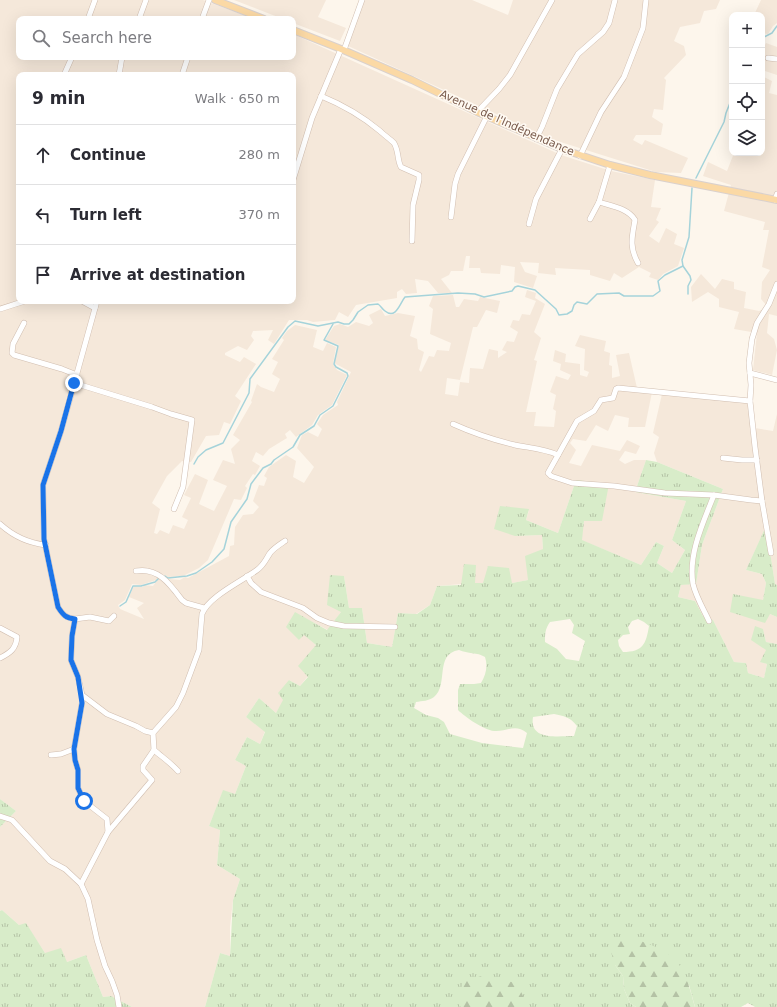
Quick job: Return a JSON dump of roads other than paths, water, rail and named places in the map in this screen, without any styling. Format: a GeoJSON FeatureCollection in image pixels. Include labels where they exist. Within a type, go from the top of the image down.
{"type":"FeatureCollection","features":[{"type":"Feature","properties":{"kind":"main road"},"geometry":{"type":"LineString","coordinates":[[215,0],[256,16]]}},
{"type":"Feature","properties":{"kind":"main road","name":"Avenue de l'Indépendance"},"geometry":{"type":"LineString","coordinates":[[296,31],[342,49],[412,80],[477,112],[580,156],[650,175],[776,198]]}},
{"type":"Feature","properties":{"kind":"street"},"geometry":{"type":"LineString","coordinates":[[89,16],[95,0]]}},
{"type":"Feature","properties":{"kind":"street"},"geometry":{"type":"LineString","coordinates":[[140,16],[146,0]]}},
{"type":"Feature","properties":{"kind":"street"},"geometry":{"type":"LineString","coordinates":[[203,16],[209,0]]}},
{"type":"Feature","properties":{"kind":"street"},"geometry":{"type":"LineString","coordinates":[[296,169],[302,147],[321,96],[362,0]]}},
{"type":"Feature","properties":{"kind":"street"},"geometry":{"type":"LineString","coordinates":[[477,112],[510,75],[552,0]]}},
{"type":"Feature","properties":{"kind":"street"},"geometry":{"type":"LineString","coordinates":[[536,138],[557,89],[578,54],[603,32],[609,23],[615,0]]}},
{"type":"Feature","properties":{"kind":"street"},"geometry":{"type":"LineString","coordinates":[[580,156],[601,112],[624,77],[643,28],[646,0]]}},
{"type":"Feature","properties":{"kind":"street"},"geometry":{"type":"LineString","coordinates":[[768,58],[777,59]]}},
{"type":"Feature","properties":{"kind":"street"},"geometry":{"type":"LineString","coordinates":[[65,72],[71,60]]}},
{"type":"Feature","properties":{"kind":"street"},"geometry":{"type":"LineString","coordinates":[[119,72],[121,60]]}},
{"type":"Feature","properties":{"kind":"street"},"geometry":{"type":"LineString","coordinates":[[183,72],[187,60]]}},
{"type":"Feature","properties":{"kind":"street"},"geometry":{"type":"LineString","coordinates":[[321,96],[348,108],[374,126],[393,143],[397,149],[401,167],[419,175],[413,206],[412,241]]}},
{"type":"Feature","properties":{"kind":"street"},"geometry":{"type":"LineString","coordinates":[[451,217],[452,200],[456,179],[487,116]]}},
{"type":"Feature","properties":{"kind":"street"},"geometry":{"type":"LineString","coordinates":[[528,224],[536,199],[562,149]]}},
{"type":"Feature","properties":{"kind":"street"},"geometry":{"type":"LineString","coordinates":[[590,219],[599,202],[610,165]]}},
{"type":"Feature","properties":{"kind":"street"},"geometry":{"type":"LineString","coordinates":[[599,202],[628,212],[632,215],[635,220],[631,240],[633,253],[638,263]]}},
{"type":"Feature","properties":{"kind":"street"},"geometry":{"type":"LineString","coordinates":[[771,554],[762,501],[750,401],[749,353],[757,323],[769,304],[777,284]]}},
{"type":"Feature","properties":{"kind":"street"},"geometry":{"type":"LineString","coordinates":[[0,309],[16,304]]}},
{"type":"Feature","properties":{"kind":"street"},"geometry":{"type":"LineString","coordinates":[[88,304],[95,308]]}},
{"type":"Feature","properties":{"kind":"street"},"geometry":{"type":"LineString","coordinates":[[96,304],[61,431],[43,485],[44,532],[58,607],[62,614],[68,618],[75,619],[90,617],[109,621],[114,616]]}},
{"type":"Feature","properties":{"kind":"street"},"geometry":{"type":"LineString","coordinates":[[24,323],[13,344],[12,353],[14,355],[62,369],[76,375]]}},
{"type":"Feature","properties":{"kind":"street"},"geometry":{"type":"LineString","coordinates":[[750,373],[777,380]]}},
{"type":"Feature","properties":{"kind":"street"},"geometry":{"type":"LineString","coordinates":[[74,383],[192,420],[182,487],[174,509]]}},
{"type":"Feature","properties":{"kind":"street"},"geometry":{"type":"LineString","coordinates":[[750,401],[618,388],[616,389],[613,398],[602,400],[594,411],[577,421],[548,473],[551,476],[572,483],[614,486],[665,493],[714,495],[762,501]]}},
{"type":"Feature","properties":{"kind":"street"},"geometry":{"type":"LineString","coordinates":[[453,424],[476,434],[514,445],[550,451],[558,455]]}},
{"type":"Feature","properties":{"kind":"street"},"geometry":{"type":"LineString","coordinates":[[723,458],[757,460]]}},
{"type":"Feature","properties":{"kind":"street"},"geometry":{"type":"LineString","coordinates":[[709,621],[695,591],[693,556],[714,495]]}},
{"type":"Feature","properties":{"kind":"street"},"geometry":{"type":"LineString","coordinates":[[0,524],[14,536],[36,544],[46,545]]}},
{"type":"Feature","properties":{"kind":"street"},"geometry":{"type":"LineString","coordinates":[[178,771],[160,757],[154,750],[153,734],[176,707],[183,694],[199,650],[202,614],[204,608],[223,592],[263,564],[270,553],[285,541]]}},
{"type":"Feature","properties":{"kind":"street"},"geometry":{"type":"LineString","coordinates":[[136,571],[152,571],[159,574],[182,600],[186,603],[204,608]]}},
{"type":"Feature","properties":{"kind":"street"},"geometry":{"type":"LineString","coordinates":[[247,576],[251,583],[261,592],[303,608],[317,618],[329,623],[344,626],[395,627]]}},
{"type":"Feature","properties":{"kind":"street"},"geometry":{"type":"LineString","coordinates":[[75,619],[72,636],[71,660],[78,677],[82,696],[74,749],[78,770],[78,788],[82,798],[106,817],[108,821],[108,832]]}},
{"type":"Feature","properties":{"kind":"street"},"geometry":{"type":"LineString","coordinates":[[0,628],[17,637],[16,645],[8,654],[0,658]]}},
{"type":"Feature","properties":{"kind":"street"},"geometry":{"type":"LineString","coordinates":[[82,696],[107,714],[153,734]]}},
{"type":"Feature","properties":{"kind":"street"},"geometry":{"type":"LineString","coordinates":[[51,755],[61,754],[74,749]]}},
{"type":"Feature","properties":{"kind":"street"},"geometry":{"type":"LineString","coordinates":[[81,884],[86,871],[108,832],[152,780],[143,770],[146,762],[154,750]]}},
{"type":"Feature","properties":{"kind":"street"},"geometry":{"type":"LineString","coordinates":[[0,816],[12,820],[50,861],[65,868],[81,884],[88,899],[97,940],[105,966],[117,995],[119,1007]]}},
{"type":"Feature","properties":{"kind":"waterway"},"geometry":{"type":"LineString","coordinates":[[765,36],[772,33],[777,26]]}},
{"type":"Feature","properties":{"kind":"waterway"},"geometry":{"type":"LineString","coordinates":[[696,178],[724,122],[729,106]]}},
{"type":"Feature","properties":{"kind":"waterway"},"geometry":{"type":"LineString","coordinates":[[688,294],[688,286],[691,280],[683,266],[682,260],[689,237],[692,188]]}},
{"type":"Feature","properties":{"kind":"waterway"},"geometry":{"type":"LineString","coordinates":[[194,464],[198,457],[206,450],[223,443],[249,393],[250,379],[288,327],[295,321],[318,326],[338,322],[349,324],[358,312],[368,305],[378,304],[385,311],[392,313],[397,310],[405,297],[458,293],[475,294],[484,297],[512,291],[518,286],[535,290],[556,309],[559,315],[567,314],[572,311],[577,302],[587,304],[597,294],[619,293],[624,296],[653,296],[660,291],[658,281],[665,275],[683,266]]}},
{"type":"Feature","properties":{"kind":"waterway"},"geometry":{"type":"LineString","coordinates":[[165,576],[168,578],[187,576],[196,573],[212,562],[224,549],[231,522],[247,499],[251,484],[263,468],[271,464],[274,460],[293,447],[300,435],[314,426],[320,415],[333,406],[348,376],[347,373],[336,367],[334,364],[338,346],[324,340],[333,324]]}},
{"type":"Feature","properties":{"kind":"waterway"},"geometry":{"type":"LineString","coordinates":[[120,606],[126,602],[133,586],[141,586],[155,582],[160,577]]}}]}
